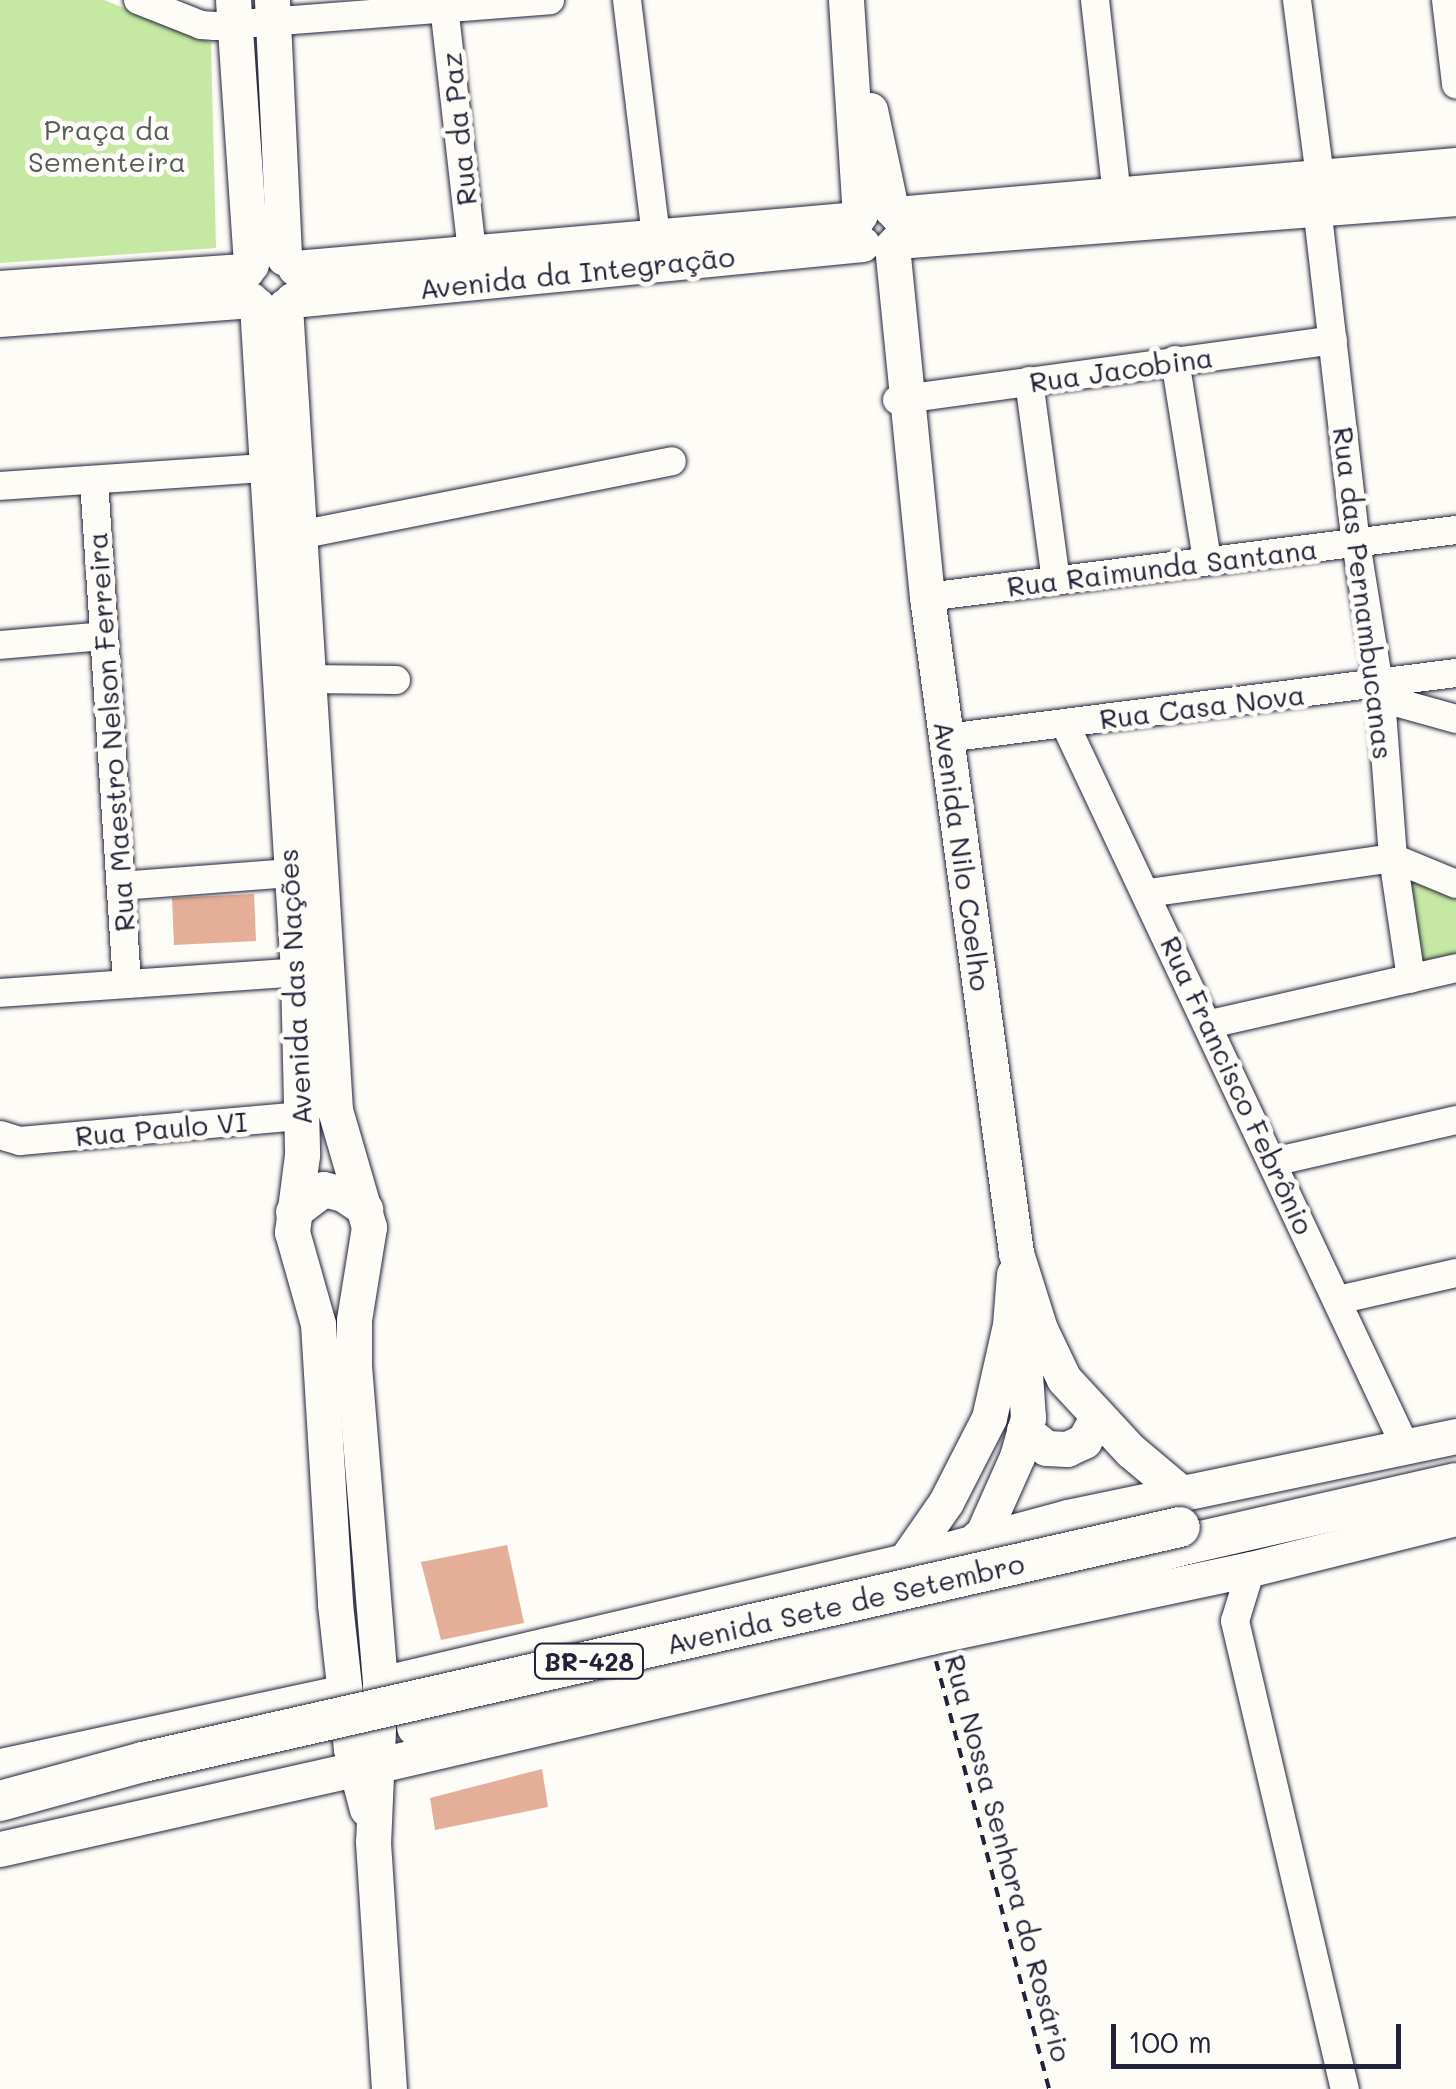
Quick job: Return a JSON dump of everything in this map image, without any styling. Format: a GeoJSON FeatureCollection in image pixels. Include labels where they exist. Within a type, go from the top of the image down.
{"type":"FeatureCollection","features":[{"type":"Feature","properties":{"kind":"highway","name":"Avenida Sete de Setembro"},"geometry":{"type":"LineString","coordinates":[[0,1816],[663,1675],[1456,1462]]}},
{"type":"Feature","properties":{"kind":"highway","name":"Avenida Sete de Setembro"},"geometry":{"type":"LineString","coordinates":[[0,1801],[142,1762],[958,1578],[1456,1483]]}},
{"type":"Feature","properties":{"kind":"highway"},"geometry":{"type":"LineString","coordinates":[[958,1578],[980,1540]]}},
{"type":"Feature","properties":{"kind":"main road","name":"Avenida das Nações"},"geometry":{"type":"LineString","coordinates":[[273,10],[264,468],[285,542]]}},
{"type":"Feature","properties":{"kind":"main road","name":"Avenida das Nações"},"geometry":{"type":"LineString","coordinates":[[234,11],[270,284],[294,684],[335,1110],[365,1209],[368,1250],[354,1320],[354,1366],[380,1684],[367,1767]]}},
{"type":"Feature","properties":{"kind":"main road","name":"Avenida Nilo Coelho"},"geometry":{"type":"LineString","coordinates":[[848,13],[1016,1253]]}},
{"type":"Feature","properties":{"kind":"main road","name":"Avenida da Integração"},"geometry":{"type":"LineString","coordinates":[[0,288],[270,284],[1318,192],[1456,164]]}},
{"type":"Feature","properties":{"kind":"main road","name":"Avenida da Integração"},"geometry":{"type":"LineString","coordinates":[[0,319],[270,284],[472,252],[656,235],[878,230],[1116,194],[1318,192],[1456,198]]}},
{"type":"Feature","properties":{"kind":"main road","name":"Avenida das Nações"},"geometry":{"type":"LineString","coordinates":[[294,684],[289,873],[298,972],[302,1155],[293,1212],[293,1249],[318,1324],[343,1678],[367,1767]]}},
{"type":"Feature","properties":{"kind":"main road"},"geometry":{"type":"LineString","coordinates":[[293,1212],[324,1189],[342,1194],[365,1209]]}},
{"type":"Feature","properties":{"kind":"main road"},"geometry":{"type":"LineString","coordinates":[[905,1561],[946,1502],[977,1443],[1000,1380],[1010,1325],[1016,1253]]}},
{"type":"Feature","properties":{"kind":"main road"},"geometry":{"type":"LineString","coordinates":[[1016,1253],[1048,1350],[1064,1378],[1186,1536]]}},
{"type":"Feature","properties":{"kind":"main road"},"geometry":{"type":"LineString","coordinates":[[980,1540],[1024,1430],[1026,1374],[1010,1325]]}},
{"type":"Feature","properties":{"kind":"main road"},"geometry":{"type":"LineString","coordinates":[[1024,1430],[1046,1448],[1067,1449],[1084,1441],[1097,1418]]}},
{"type":"Feature","properties":{"kind":"main road","name":"Avenida Sete de Setembro"},"geometry":{"type":"LineString","coordinates":[[0,1848],[930,1637],[1406,1448],[1456,1436]]}},
{"type":"Feature","properties":{"kind":"main road","name":"Avenida Sete de Setembro"},"geometry":{"type":"LineString","coordinates":[[380,1684],[980,1540],[1186,1536],[1251,1569],[1456,1518]]}},
{"type":"Feature","properties":{"kind":"main road"},"geometry":{"type":"LineString","coordinates":[[378,1646],[403,1665],[432,1669]]}},
{"type":"Feature","properties":{"kind":"main road"},"geometry":{"type":"LineString","coordinates":[[0,1766],[343,1678]]}},
{"type":"Feature","properties":{"kind":"main road"},"geometry":{"type":"LineString","coordinates":[[367,1767],[389,2089]]}},
{"type":"Feature","properties":{"kind":"street"},"geometry":{"type":"LineString","coordinates":[[138,0],[201,25],[234,11],[550,0]]}},
{"type":"Feature","properties":{"kind":"street"},"geometry":{"type":"LineString","coordinates":[[627,0],[656,235]]}},
{"type":"Feature","properties":{"kind":"street"},"geometry":{"type":"LineString","coordinates":[[1095,0],[1116,194]]}},
{"type":"Feature","properties":{"kind":"street","name":"Rua das Pernambucanas"},"geometry":{"type":"LineString","coordinates":[[1297,0],[1356,543],[1380,690],[1393,858],[1411,979]]}},
{"type":"Feature","properties":{"kind":"street"},"geometry":{"type":"LineString","coordinates":[[1446,0],[1456,84]]}},
{"type":"Feature","properties":{"kind":"street","name":"Rua da Paz"},"geometry":{"type":"LineString","coordinates":[[444,6],[472,252]]}},
{"type":"Feature","properties":{"kind":"street","name":"Rua Jacobina"},"geometry":{"type":"LineString","coordinates":[[903,399],[1333,340]]}},
{"type":"Feature","properties":{"kind":"street"},"geometry":{"type":"LineString","coordinates":[[1175,360],[1208,559]]}},
{"type":"Feature","properties":{"kind":"street"},"geometry":{"type":"LineString","coordinates":[[1029,381],[1056,580]]}},
{"type":"Feature","properties":{"kind":"street"},"geometry":{"type":"LineString","coordinates":[[285,542],[672,461]]}},
{"type":"Feature","properties":{"kind":"street"},"geometry":{"type":"LineString","coordinates":[[0,486],[264,468]]}},
{"type":"Feature","properties":{"kind":"street","name":"Rua Maestro Nelson Ferreira"},"geometry":{"type":"LineString","coordinates":[[94,480],[127,984]]}},
{"type":"Feature","properties":{"kind":"street","name":"Rua Raimunda Santana"},"geometry":{"type":"LineString","coordinates":[[927,597],[1456,530]]}},
{"type":"Feature","properties":{"kind":"street"},"geometry":{"type":"LineString","coordinates":[[0,645],[104,636]]}},
{"type":"Feature","properties":{"kind":"street","name":"Rua Casa Nova"},"geometry":{"type":"LineString","coordinates":[[947,738],[1380,690],[1456,673]]}},
{"type":"Feature","properties":{"kind":"street"},"geometry":{"type":"LineString","coordinates":[[294,684],[396,680]]}},
{"type":"Feature","properties":{"kind":"street"},"geometry":{"type":"LineString","coordinates":[[1380,690],[1456,719]]}},
{"type":"Feature","properties":{"kind":"street","name":"Rua Francisco Febrônio"},"geometry":{"type":"LineString","coordinates":[[1065,724],[1210,1024],[1406,1448]]}},
{"type":"Feature","properties":{"kind":"street"},"geometry":{"type":"LineString","coordinates":[[1148,893],[1393,858],[1456,884]]}},
{"type":"Feature","properties":{"kind":"street"},"geometry":{"type":"LineString","coordinates":[[121,886],[289,873]]}},
{"type":"Feature","properties":{"kind":"street"},"geometry":{"type":"LineString","coordinates":[[1210,1024],[1456,968]]}},
{"type":"Feature","properties":{"kind":"street"},"geometry":{"type":"LineString","coordinates":[[0,993],[298,972]]}},
{"type":"Feature","properties":{"kind":"street","name":"Rua Paulo VI"},"geometry":{"type":"LineString","coordinates":[[10,1138],[302,1116]]}},
{"type":"Feature","properties":{"kind":"street"},"geometry":{"type":"LineString","coordinates":[[1274,1162],[1456,1120]]}},
{"type":"Feature","properties":{"kind":"street"},"geometry":{"type":"LineString","coordinates":[[1338,1300],[1456,1272]]}},
{"type":"Feature","properties":{"kind":"street"},"geometry":{"type":"LineString","coordinates":[[1186,1536],[1235,1621],[1345,2089]]}},
{"type":"Feature","properties":{"kind":"street"},"geometry":{"type":"LineString","coordinates":[[1235,1621],[1251,1569]]}},
{"type":"Feature","properties":{"kind":"path","name":"Rua Nossa Senhora do Rosário"},"geometry":{"type":"LineString","coordinates":[[930,1637],[1049,2089]]}},
{"type":"Feature","properties":{"kind":"green space","name":"Praça da Sementeira"},"geometry":{"type":"Polygon","coordinates":[[[0,0],[104,0],[211,43],[216,248],[0,263],[0,0]]]}},
{"type":"Feature","properties":{"kind":"green space"},"geometry":{"type":"Polygon","coordinates":[[[1397,864],[1456,888],[1456,959],[1418,966],[1397,864]]]}},
{"type":"Feature","properties":{"kind":"building"},"geometry":{"type":"Polygon","coordinates":[[[254,894],[256,941],[174,945],[172,898],[254,894]]]}},
{"type":"Feature","properties":{"kind":"building"},"geometry":{"type":"Polygon","coordinates":[[[507,1545],[524,1623],[441,1640],[421,1562],[507,1545]]]}},
{"type":"Feature","properties":{"kind":"building"},"geometry":{"type":"Polygon","coordinates":[[[542,1769],[548,1807],[435,1830],[430,1798],[542,1769]]]}}]}
